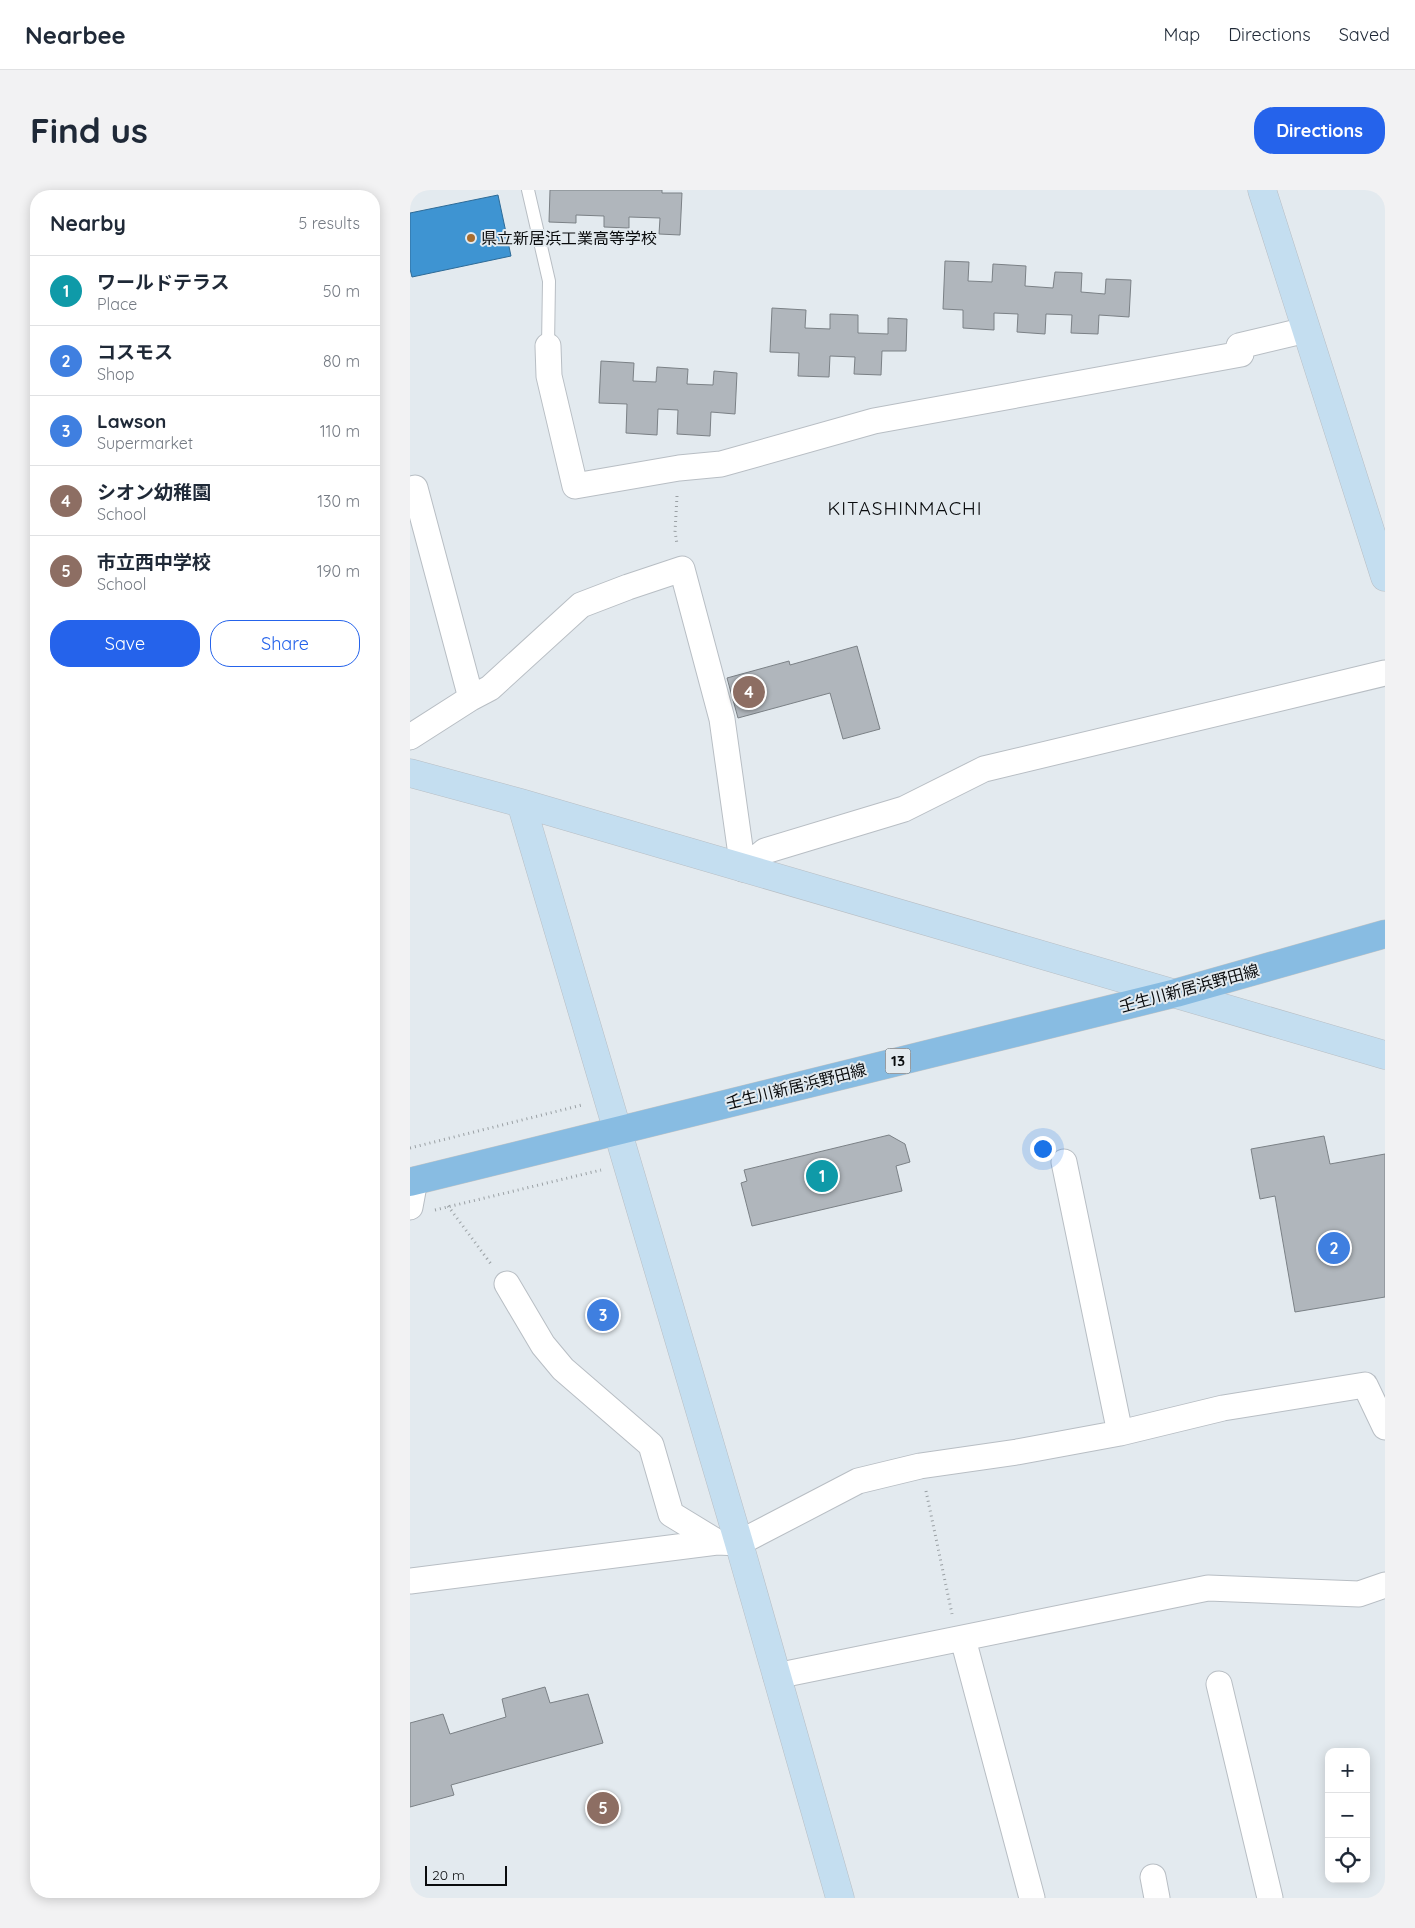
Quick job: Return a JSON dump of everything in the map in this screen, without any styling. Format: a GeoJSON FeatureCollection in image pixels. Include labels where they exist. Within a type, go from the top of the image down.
{"type":"FeatureCollection","features":[{"type":"Feature","properties":{"kind":"main road","name":"壬生川新居浜野田線"},"geometry":{"type":"LineString","coordinates":[[413,1181],[1176,993],[1385,934]]}},
{"type":"Feature","properties":{"kind":"street"},"geometry":{"type":"LineString","coordinates":[[1262,190],[1385,577]]}},
{"type":"Feature","properties":{"kind":"street"},"geometry":{"type":"LineString","coordinates":[[548,346],[549,376],[575,486],[678,468],[721,464],[874,421],[1241,354],[1239,346],[1306,330]]}},
{"type":"Feature","properties":{"kind":"street"},"geometry":{"type":"LineString","coordinates":[[415,488],[472,698]]}},
{"type":"Feature","properties":{"kind":"street"},"geometry":{"type":"LineString","coordinates":[[410,737],[490,688],[581,605],[682,569],[722,719],[743,869]]}},
{"type":"Feature","properties":{"kind":"street"},"geometry":{"type":"LineString","coordinates":[[743,869],[765,851],[904,809],[984,769],[1385,673]]}},
{"type":"Feature","properties":{"kind":"street"},"geometry":{"type":"LineString","coordinates":[[410,773],[521,803],[1385,1055]]}},
{"type":"Feature","properties":{"kind":"street"},"geometry":{"type":"LineString","coordinates":[[521,803],[628,1163],[728,1542],[776,1676],[840,1898]]}},
{"type":"Feature","properties":{"kind":"street"},"geometry":{"type":"LineString","coordinates":[[1064,1162],[1120,1433]]}},
{"type":"Feature","properties":{"kind":"street"},"geometry":{"type":"LineString","coordinates":[[413,1181],[419,1209]]}},
{"type":"Feature","properties":{"kind":"street"},"geometry":{"type":"LineString","coordinates":[[507,1284],[543,1345],[563,1369],[650,1445],[671,1514],[728,1542]]}},
{"type":"Feature","properties":{"kind":"street"},"geometry":{"type":"LineString","coordinates":[[410,1581],[728,1542],[858,1481],[920,1466],[1017,1452],[1120,1433],[1223,1408],[1365,1385],[1385,1427]]}},
{"type":"Feature","properties":{"kind":"street"},"geometry":{"type":"LineString","coordinates":[[776,1676],[1208,1588],[1359,1594],[1385,1585]]}},
{"type":"Feature","properties":{"kind":"street"},"geometry":{"type":"LineString","coordinates":[[963,1639],[1032,1898]]}},
{"type":"Feature","properties":{"kind":"street"},"geometry":{"type":"LineString","coordinates":[[1219,1684],[1270,1898]]}},
{"type":"Feature","properties":{"kind":"lane"},"geometry":{"type":"LineString","coordinates":[[528,190],[549,281],[548,346]]}},
{"type":"Feature","properties":{"kind":"path"},"geometry":{"type":"LineString","coordinates":[[678,468],[675,532],[682,569]]}},
{"type":"Feature","properties":{"kind":"path"},"geometry":{"type":"LineString","coordinates":[[410,1148],[609,1099]]}},
{"type":"Feature","properties":{"kind":"path"},"geometry":{"type":"LineString","coordinates":[[419,1209],[448,1206],[628,1163]]}},
{"type":"Feature","properties":{"kind":"path"},"geometry":{"type":"LineString","coordinates":[[448,1206],[507,1284]]}},
{"type":"Feature","properties":{"kind":"path"},"geometry":{"type":"LineString","coordinates":[[920,1466],[955,1628],[963,1639]]}},
{"type":"Feature","properties":{"kind":"water"},"geometry":{"type":"Polygon","coordinates":[[[498,195],[511,256],[412,277],[410,269],[410,213],[498,195]]]}},
{"type":"Feature","properties":{"kind":"building"},"geometry":{"type":"Polygon","coordinates":[[[550,190],[662,190],[662,193],[682,193],[680,235],[659,234],[660,218],[629,217],[629,228],[604,227],[604,216],[576,215],[576,223],[549,222],[550,190]]]}},
{"type":"Feature","properties":{"kind":"building"},"geometry":{"type":"Polygon","coordinates":[[[945,261],[969,262],[968,281],[992,282],[993,264],[1026,266],[1025,286],[1053,288],[1055,272],[1082,273],[1081,292],[1105,294],[1106,279],[1131,280],[1129,317],[1099,315],[1098,334],[1071,333],[1072,315],[1046,314],[1045,334],[1017,332],[1018,314],[994,313],[994,330],[963,328],[963,310],[943,309],[945,261]]]}},
{"type":"Feature","properties":{"kind":"building"},"geometry":{"type":"Polygon","coordinates":[[[772,308],[806,310],[805,328],[830,329],[830,314],[858,315],[858,333],[888,334],[888,318],[907,319],[906,351],[882,351],[881,375],[854,374],[855,357],[830,356],[829,377],[798,376],[799,353],[770,352],[772,308]]]}},
{"type":"Feature","properties":{"kind":"building"},"geometry":{"type":"Polygon","coordinates":[[[601,361],[634,363],[633,381],[656,382],[657,367],[688,369],[687,384],[713,385],[714,371],[737,373],[735,414],[711,412],[710,436],[677,434],[678,410],[658,409],[657,435],[626,433],[627,404],[599,403],[601,361]]]}},
{"type":"Feature","properties":{"kind":"building"},"geometry":{"type":"Polygon","coordinates":[[[857,646],[880,729],[843,739],[830,693],[738,718],[727,678],[789,661],[790,665],[857,646]]]}},
{"type":"Feature","properties":{"kind":"building"},"geometry":{"type":"Polygon","coordinates":[[[889,1135],[905,1144],[910,1162],[896,1166],[902,1191],[752,1226],[741,1183],[747,1181],[744,1170],[889,1135]]]}},
{"type":"Feature","properties":{"kind":"building"},"geometry":{"type":"Polygon","coordinates":[[[1324,1136],[1330,1164],[1385,1154],[1385,1297],[1295,1312],[1275,1196],[1260,1199],[1251,1149],[1324,1136]]]}},
{"type":"Feature","properties":{"kind":"building"},"geometry":{"type":"Polygon","coordinates":[[[545,1687],[550,1703],[588,1694],[603,1743],[451,1785],[454,1795],[410,1807],[410,1723],[443,1714],[450,1734],[506,1717],[502,1699],[545,1687]]]}},
{"type":"Feature","properties":{"kind":"place","name":"県立新居浜工業高等学校"},"geometry":{"type":"Point","coordinates":[471,238]}},
{"type":"Feature","properties":{"kind":"place","name":"シオン幼稚園"},"geometry":{"type":"Point","coordinates":[749,692]}},
{"type":"Feature","properties":{"kind":"place","name":"ワールドテラス"},"geometry":{"type":"Point","coordinates":[822,1176]}},
{"type":"Feature","properties":{"kind":"place","name":"コスモス"},"geometry":{"type":"Point","coordinates":[1334,1248]}},
{"type":"Feature","properties":{"kind":"place","name":"Lawson"},"geometry":{"type":"Point","coordinates":[603,1315]}},
{"type":"Feature","properties":{"kind":"place","name":"市立西中学校"},"geometry":{"type":"Point","coordinates":[603,1808]}},
{"type":"Feature","properties":{"kind":"district","name":"KITASHINMACHI"},"geometry":{"type":"Point","coordinates":[905,508]}}]}
